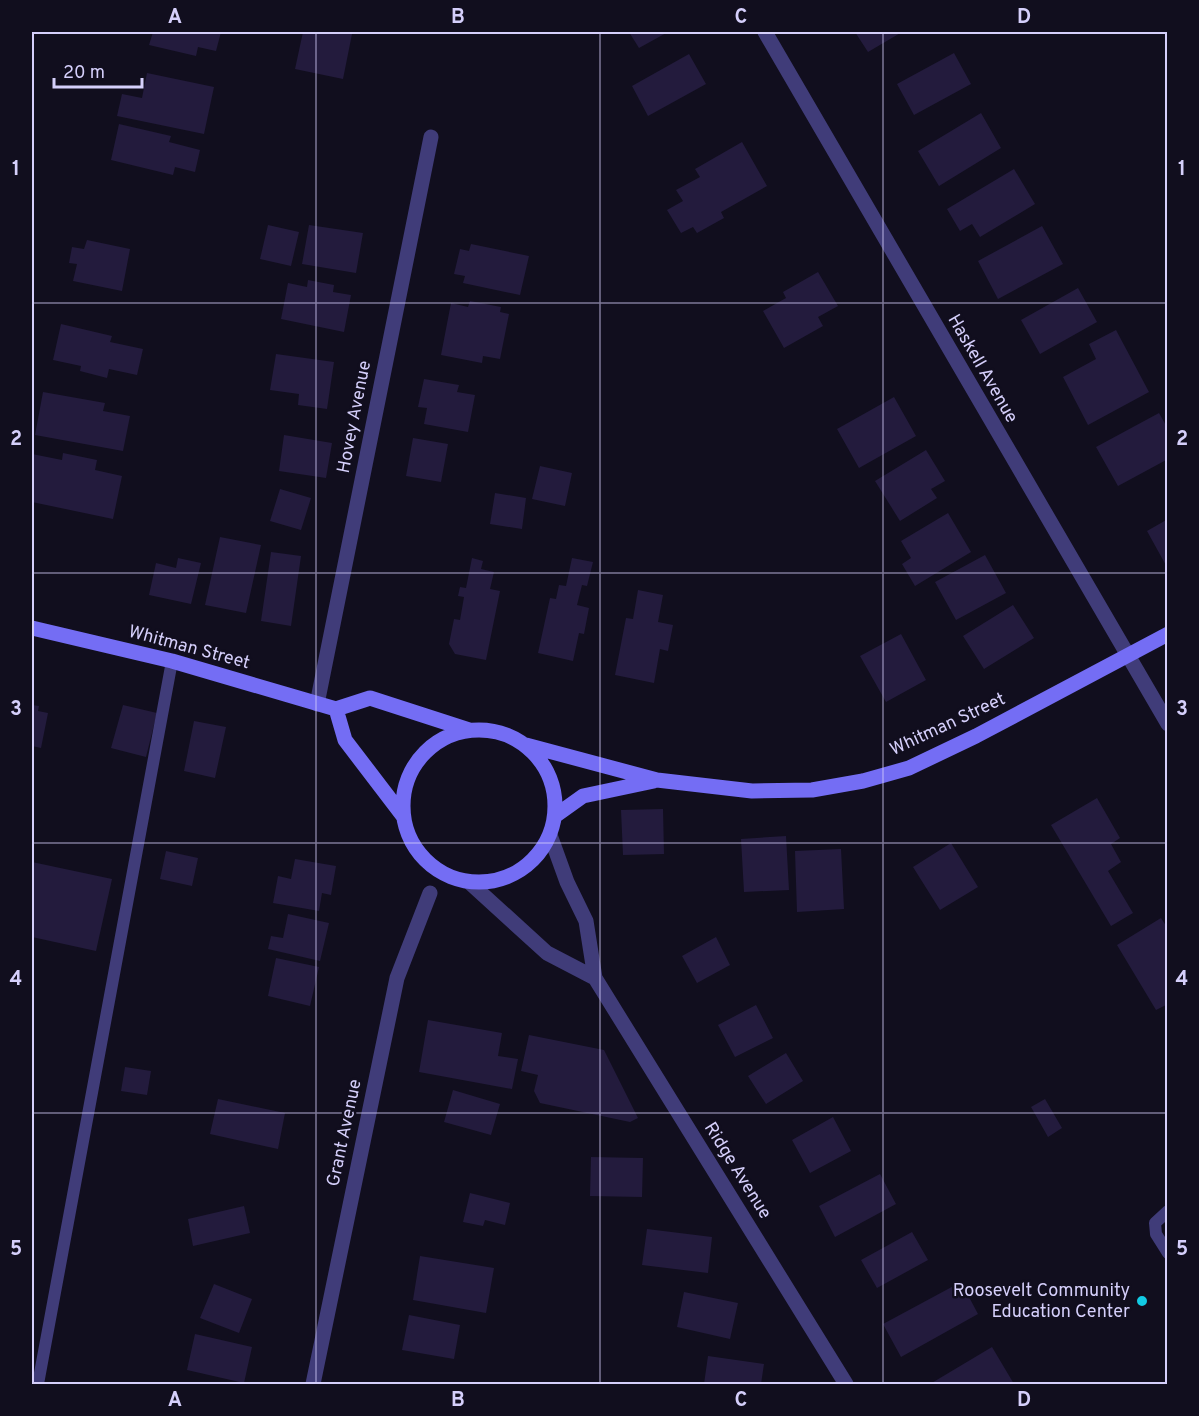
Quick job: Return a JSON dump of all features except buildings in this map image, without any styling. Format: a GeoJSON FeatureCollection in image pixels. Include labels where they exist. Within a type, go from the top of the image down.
{"type":"FeatureCollection","features":[{"type":"Feature","properties":{"kind":"main road","name":"Whitman Street"},"geometry":{"type":"LineString","coordinates":[[32,628],[172,661],[336,709]]}},
{"type":"Feature","properties":{"kind":"main road","name":"Whitman Street"},"geometry":{"type":"LineString","coordinates":[[526,745],[657,780],[752,791],[812,790],[863,781],[909,768],[1127,657],[1167,634]]}},
{"type":"Feature","properties":{"kind":"main road"},"geometry":{"type":"LineString","coordinates":[[403,816],[345,740],[336,709],[370,698],[470,730]]}},
{"type":"Feature","properties":{"kind":"main road"},"geometry":{"type":"LineString","coordinates":[[470,730],[490,730],[509,735],[526,745],[540,759],[550,777],[555,796],[555,816],[550,835],[540,853],[526,867],[508,877],[489,882],[469,882],[450,877],[432,867],[418,852],[408,835],[403,816],[405,786],[418,759],[432,745],[450,735],[470,730]]}},
{"type":"Feature","properties":{"kind":"main road","name":"Whitman Street"},"geometry":{"type":"LineString","coordinates":[[555,816],[583,796],[657,780]]}},
{"type":"Feature","properties":{"kind":"street","name":"Haskell Avenue"},"geometry":{"type":"LineString","coordinates":[[765,32],[1167,724]]}},
{"type":"Feature","properties":{"kind":"street","name":"Hovey Avenue"},"geometry":{"type":"LineString","coordinates":[[317,704],[431,137]]}},
{"type":"Feature","properties":{"kind":"street","name":"Ridge Avenue"},"geometry":{"type":"LineString","coordinates":[[550,835],[567,882],[586,921],[595,978],[846,1384]]}},
{"type":"Feature","properties":{"kind":"street"},"geometry":{"type":"LineString","coordinates":[[469,882],[548,953],[595,978]]}},
{"type":"Feature","properties":{"kind":"street","name":"Grant Avenue"},"geometry":{"type":"LineString","coordinates":[[313,1384],[397,978],[430,893]]}},
{"type":"Feature","properties":{"kind":"lane"},"geometry":{"type":"LineString","coordinates":[[38,1384],[172,661]]}},
{"type":"Feature","properties":{"kind":"lane"},"geometry":{"type":"LineString","coordinates":[[1167,1211],[1155,1223],[1156,1234],[1167,1253]]}},
{"type":"Feature","properties":{"kind":"place","name":"Roosevelt Community Education Center"},"geometry":{"type":"Point","coordinates":[1142,1301]}}]}
